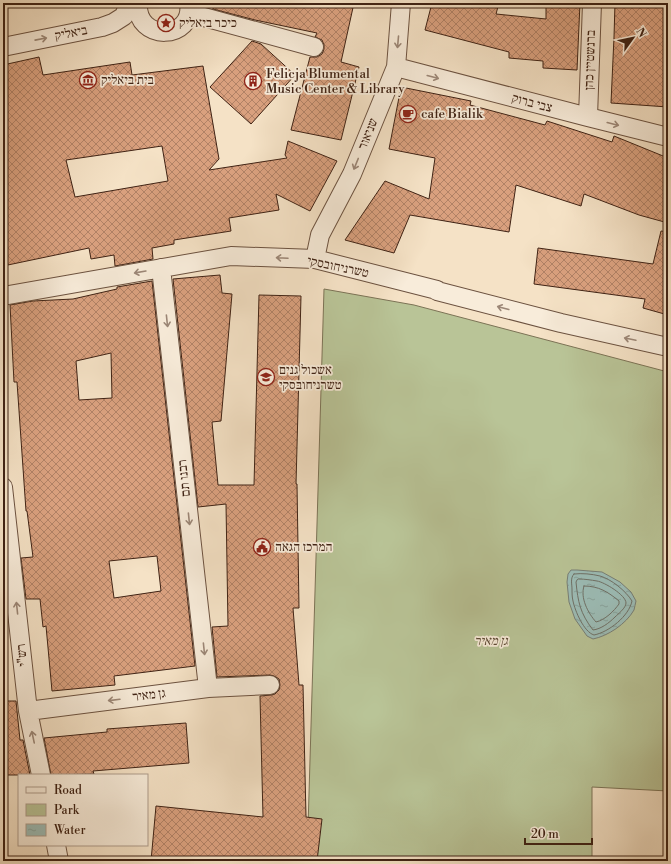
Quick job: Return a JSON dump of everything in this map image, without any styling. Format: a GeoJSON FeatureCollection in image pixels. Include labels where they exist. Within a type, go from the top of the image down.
{"type":"FeatureCollection","features":[{"type":"Feature","properties":{"kind":"street","name":"שניאור"},"geometry":{"type":"LineString","coordinates":[[315,260],[320,235],[352,174],[396,67],[401,3]]}},
{"type":"Feature","properties":{"kind":"street","name":"ברנשטיין כהן"},"geometry":{"type":"LineString","coordinates":[[588,118],[592,3]]}},
{"type":"Feature","properties":{"kind":"street","name":"ביאליק"},"geometry":{"type":"LineString","coordinates":[[3,47],[108,25],[124,16],[133,4],[142,20],[153,30],[160,32],[168,32],[182,26],[186,20],[189,8],[314,47]]}},
{"type":"Feature","properties":{"kind":"street","name":"צבי ברוק"},"geometry":{"type":"LineString","coordinates":[[396,67],[588,118],[668,137]]}},
{"type":"Feature","properties":{"kind":"street","name":"טשרניחובסקי"},"geometry":{"type":"LineString","coordinates":[[3,296],[231,256],[315,260],[561,323],[668,347]]}},
{"type":"Feature","properties":{"kind":"street","name":"רבנו תם"},"geometry":{"type":"LineString","coordinates":[[161,268],[208,688]]}},
{"type":"Feature","properties":{"kind":"street","name":"רש\"י"},"geometry":{"type":"LineString","coordinates":[[3,487],[28,711],[41,774]]}},
{"type":"Feature","properties":{"kind":"street","name":"גן מאיר"},"geometry":{"type":"LineString","coordinates":[[28,711],[208,688],[270,685]]}},
{"type":"Feature","properties":{"kind":"street"},"geometry":{"type":"LineString","coordinates":[[56,846],[59,861]]}},
{"type":"Feature","properties":{"kind":"green space","name":"גן מאיר"},"geometry":{"type":"Polygon","coordinates":[[[324,289],[414,305],[668,372],[668,791],[592,787],[592,861],[307,861],[324,289]]]}},
{"type":"Feature","properties":{"kind":"water"},"geometry":{"type":"Polygon","coordinates":[[[571,570],[602,572],[620,582],[631,592],[636,601],[631,615],[616,629],[605,635],[593,639],[587,636],[575,619],[569,602],[567,582],[568,574],[571,570]]]}},
{"type":"Feature","properties":{"kind":"building"},"geometry":{"type":"Polygon","coordinates":[[[213,3],[354,3],[341,62],[359,67],[341,140],[291,130],[310,57],[317,57],[322,54],[324,49],[322,40],[315,37],[317,33],[255,20],[213,9],[213,3]]]}},
{"type":"Feature","properties":{"kind":"building"},"geometry":{"type":"Polygon","coordinates":[[[432,3],[499,3],[496,14],[546,19],[546,3],[580,3],[577,70],[543,68],[543,61],[509,58],[509,52],[425,30],[432,3]]]}},
{"type":"Feature","properties":{"kind":"building"},"geometry":{"type":"Polygon","coordinates":[[[615,3],[668,3],[668,107],[611,103],[615,3]]]}},
{"type":"Feature","properties":{"kind":"building","name":"Felicja Blumental Music Center & Library"},"geometry":{"type":"Polygon","coordinates":[[[252,41],[261,44],[295,75],[251,124],[210,87],[252,41]]]}},
{"type":"Feature","properties":{"kind":"building"},"geometry":{"type":"Polygon","coordinates":[[[39,57],[43,75],[130,62],[132,75],[203,66],[219,159],[209,170],[287,158],[285,155],[288,141],[337,161],[310,211],[276,194],[279,210],[229,218],[231,231],[174,240],[174,244],[152,248],[153,259],[115,266],[114,255],[91,259],[89,248],[3,266],[3,65],[39,57]],[[162,146],[66,160],[75,197],[168,181],[162,146]]]}},
{"type":"Feature","properties":{"kind":"building"},"geometry":{"type":"Polygon","coordinates":[[[401,87],[471,101],[470,105],[545,125],[547,121],[612,142],[614,136],[668,158],[668,223],[639,215],[584,194],[581,206],[516,185],[509,232],[410,215],[394,253],[345,240],[385,181],[429,199],[435,158],[389,149],[401,87]]]}},
{"type":"Feature","properties":{"kind":"building"},"geometry":{"type":"Polygon","coordinates":[[[661,231],[668,232],[668,315],[643,308],[645,299],[534,284],[538,248],[653,264],[661,231]]]}},
{"type":"Feature","properties":{"kind":"building"},"geometry":{"type":"Polygon","coordinates":[[[220,275],[222,293],[232,294],[221,421],[212,422],[218,485],[254,485],[259,295],[301,296],[296,484],[299,608],[293,608],[299,685],[303,685],[306,817],[322,819],[317,861],[151,861],[156,806],[263,817],[260,696],[275,694],[279,690],[280,685],[279,679],[270,675],[217,677],[212,627],[228,626],[226,504],[198,507],[173,279],[220,275]]]}},
{"type":"Feature","properties":{"kind":"building"},"geometry":{"type":"Polygon","coordinates":[[[152,281],[195,666],[114,676],[115,685],[52,691],[46,626],[43,627],[40,599],[26,599],[21,558],[33,557],[26,511],[17,382],[14,382],[10,305],[33,301],[73,299],[117,289],[117,287],[152,281]],[[111,353],[76,361],[79,400],[112,398],[111,353]],[[157,556],[109,561],[114,598],[161,591],[157,556]]]}},
{"type":"Feature","properties":{"kind":"building"},"geometry":{"type":"Polygon","coordinates":[[[3,701],[16,701],[20,740],[23,740],[30,774],[3,775],[3,701]]]}},
{"type":"Feature","properties":{"kind":"building"},"geometry":{"type":"Polygon","coordinates":[[[186,723],[189,763],[93,771],[94,774],[51,774],[44,738],[107,732],[107,729],[186,723]]]}},
{"type":"Feature","properties":{"kind":"place","name":"כיכר ביאליק"},"geometry":{"type":"Point","coordinates":[166,23]}},
{"type":"Feature","properties":{"kind":"place","name":"בית ביאליק"},"geometry":{"type":"Point","coordinates":[88,80]}},
{"type":"Feature","properties":{"kind":"place","name":"Felicja Blumental Music Center & Library"},"geometry":{"type":"Point","coordinates":[253,81]}},
{"type":"Feature","properties":{"kind":"place","name":"cafe Bialik"},"geometry":{"type":"Point","coordinates":[408,114]}},
{"type":"Feature","properties":{"kind":"place","name":"אשכול גנים טשרניחובסקי"},"geometry":{"type":"Point","coordinates":[266,377]}},
{"type":"Feature","properties":{"kind":"place","name":"המרכז הגאה"},"geometry":{"type":"Point","coordinates":[262,547]}}]}
